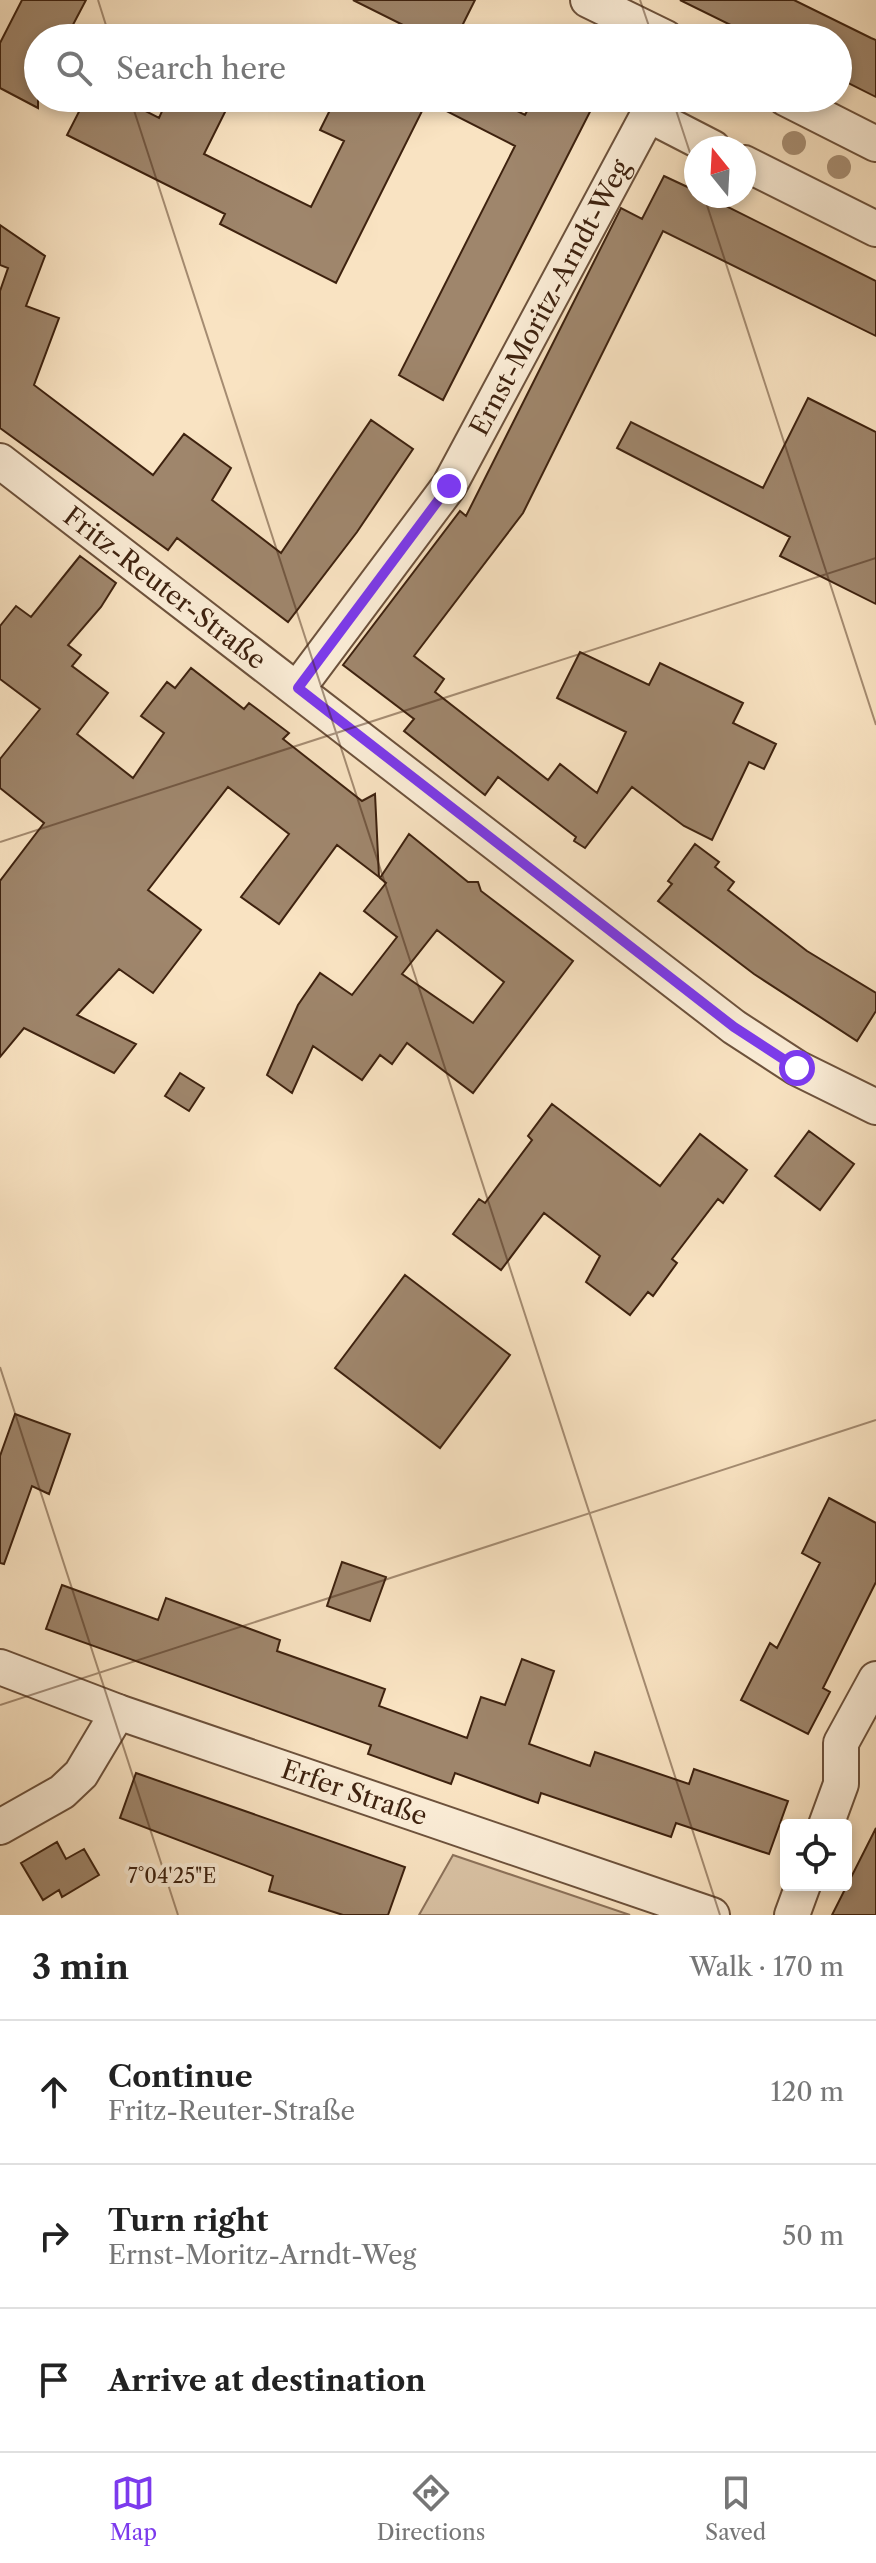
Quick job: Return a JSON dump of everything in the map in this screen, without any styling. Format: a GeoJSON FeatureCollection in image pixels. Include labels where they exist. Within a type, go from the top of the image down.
{"type":"FeatureCollection","features":[{"type":"Feature","properties":{"kind":"street"},"geometry":{"type":"LineString","coordinates":[[588,0],[637,24]]}},
{"type":"Feature","properties":{"kind":"street","name":"Ernst-Moritz-Arndt-Weg"},"geometry":{"type":"LineString","coordinates":[[298,688],[449,486],[650,112]]}},
{"type":"Feature","properties":{"kind":"street"},"geometry":{"type":"LineString","coordinates":[[660,112],[695,136]]}},
{"type":"Feature","properties":{"kind":"street"},"geometry":{"type":"LineString","coordinates":[[813,112],[876,144]]}},
{"type":"Feature","properties":{"kind":"street"},"geometry":{"type":"LineString","coordinates":[[756,169],[876,229]]}},
{"type":"Feature","properties":{"kind":"street","name":"Fritz-Reuter-Straße"},"geometry":{"type":"LineString","coordinates":[[0,461],[734,1027],[797,1068],[876,1107]]}},
{"type":"Feature","properties":{"kind":"street","name":"Erfer Straße"},"geometry":{"type":"LineString","coordinates":[[0,1667],[118,1712],[712,1915]]}},
{"type":"Feature","properties":{"kind":"street"},"geometry":{"type":"LineString","coordinates":[[828,1819],[841,1784],[841,1743],[876,1679]]}},
{"type":"Feature","properties":{"kind":"street"},"geometry":{"type":"LineString","coordinates":[[0,1827],[62,1792],[81,1774],[118,1712]]}},
{"type":"Feature","properties":{"kind":"street"},"geometry":{"type":"LineString","coordinates":[[792,1915],[801,1891]]}},
{"type":"Feature","properties":{"kind":"shaded area"},"geometry":{"type":"Polygon","coordinates":[[[453,1855],[630,1915],[419,1915],[453,1855]]]}},
{"type":"Feature","properties":{"kind":"building"},"geometry":{"type":"Polygon","coordinates":[[[22,0],[86,0],[73,24],[24,24],[24,101],[0,88],[0,43],[22,0]]]}},
{"type":"Feature","properties":{"kind":"building"},"geometry":{"type":"Polygon","coordinates":[[[353,0],[475,0],[463,24],[401,24],[353,0]]]}},
{"type":"Feature","properties":{"kind":"building"},"geometry":{"type":"Polygon","coordinates":[[[680,0],[794,0],[843,24],[729,24],[680,0]]]}},
{"type":"Feature","properties":{"kind":"building"},"geometry":{"type":"Polygon","coordinates":[[[852,28],[876,40],[876,97],[852,85],[852,28]]]}},
{"type":"Feature","properties":{"kind":"building"},"geometry":{"type":"Polygon","coordinates":[[[79,112],[147,112],[159,118],[162,112],[225,112],[204,154],[311,207],[344,141],[320,130],[329,112],[422,112],[336,283],[220,224],[225,214],[67,135],[79,112]]]}},
{"type":"Feature","properties":{"kind":"building"},"geometry":{"type":"Polygon","coordinates":[[[449,112],[519,112],[525,115],[527,112],[590,112],[443,400],[399,375],[515,146],[449,112]]]}},
{"type":"Feature","properties":{"kind":"building"},"geometry":{"type":"Polygon","coordinates":[[[664,176],[684,185],[684,208],[730,208],[876,281],[876,336],[663,231],[523,513],[414,656],[444,679],[435,692],[548,780],[560,764],[597,793],[626,732],[557,698],[580,652],[649,685],[660,663],[743,703],[733,723],[776,744],[764,769],[749,762],[712,840],[684,826],[632,787],[585,848],[574,841],[576,837],[498,777],[485,795],[404,731],[414,719],[343,665],[460,511],[466,516],[621,208],[642,219],[664,176]]]}},
{"type":"Feature","properties":{"kind":"building"},"geometry":{"type":"Polygon","coordinates":[[[0,225],[45,256],[26,306],[59,318],[34,385],[153,475],[184,434],[231,468],[212,500],[281,553],[371,420],[413,449],[357,532],[288,622],[177,538],[168,550],[0,428],[0,291],[8,268],[0,265],[0,225]]]}},
{"type":"Feature","properties":{"kind":"building"},"geometry":{"type":"Polygon","coordinates":[[[808,398],[876,432],[876,604],[780,556],[790,537],[617,448],[631,422],[763,488],[808,398]]]}},
{"type":"Feature","properties":{"kind":"building"},"geometry":{"type":"Polygon","coordinates":[[[80,556],[116,583],[101,607],[68,645],[81,655],[72,666],[108,693],[77,734],[133,778],[164,733],[141,716],[167,682],[175,688],[191,668],[244,709],[249,703],[289,733],[283,739],[362,801],[375,794],[379,877],[337,845],[279,924],[241,897],[289,834],[228,787],[148,890],[201,930],[153,993],[119,969],[77,1015],[136,1044],[114,1073],[24,1028],[0,1057],[0,881],[44,823],[0,788],[0,759],[40,709],[0,679],[0,626],[16,606],[31,617],[80,556]]]}},
{"type":"Feature","properties":{"kind":"building"},"geometry":{"type":"Polygon","coordinates":[[[409,834],[468,882],[478,882],[481,891],[573,961],[473,1093],[407,1043],[392,1064],[380,1055],[362,1080],[313,1046],[292,1093],[267,1075],[298,1005],[320,973],[352,995],[397,937],[364,911],[386,883],[380,878],[409,834]],[[437,930],[402,974],[473,1023],[504,982],[437,930]]]}},
{"type":"Feature","properties":{"kind":"building"},"geometry":{"type":"Polygon","coordinates":[[[695,844],[719,862],[715,867],[734,882],[728,890],[807,951],[876,993],[876,1011],[857,1041],[754,974],[658,901],[672,884],[668,881],[695,844]]]}},
{"type":"Feature","properties":{"kind":"building"},"geometry":{"type":"Polygon","coordinates":[[[180,1073],[204,1088],[189,1111],[165,1096],[180,1073]]]}},
{"type":"Feature","properties":{"kind":"building"},"geometry":{"type":"Polygon","coordinates":[[[552,1104],[660,1186],[700,1134],[747,1170],[723,1203],[718,1199],[672,1259],[677,1263],[653,1296],[648,1292],[630,1315],[586,1282],[600,1256],[544,1213],[501,1270],[453,1234],[479,1199],[485,1203],[532,1140],[528,1136],[552,1104]]]}},
{"type":"Feature","properties":{"kind":"building"},"geometry":{"type":"Polygon","coordinates":[[[809,1131],[854,1164],[820,1210],[775,1176],[809,1131]]]}},
{"type":"Feature","properties":{"kind":"building"},"geometry":{"type":"Polygon","coordinates":[[[405,1275],[510,1355],[440,1448],[335,1368],[405,1275]]]}},
{"type":"Feature","properties":{"kind":"building"},"geometry":{"type":"Polygon","coordinates":[[[15,1414],[70,1434],[49,1494],[32,1486],[4,1564],[0,1563],[0,1456],[15,1414]]]}},
{"type":"Feature","properties":{"kind":"building"},"geometry":{"type":"Polygon","coordinates":[[[829,1498],[876,1523],[876,1582],[823,1688],[830,1692],[808,1734],[741,1700],[770,1643],[777,1648],[820,1563],[802,1553],[829,1498]]]}},
{"type":"Feature","properties":{"kind":"building"},"geometry":{"type":"Polygon","coordinates":[[[342,1562],[386,1577],[370,1621],[327,1606],[342,1562]]]}},
{"type":"Feature","properties":{"kind":"building"},"geometry":{"type":"Polygon","coordinates":[[[62,1585],[158,1620],[166,1598],[280,1640],[277,1651],[385,1689],[379,1706],[467,1738],[481,1697],[505,1705],[522,1659],[554,1671],[529,1744],[590,1766],[595,1752],[689,1784],[694,1769],[788,1801],[769,1854],[676,1823],[671,1837],[541,1793],[538,1803],[455,1773],[451,1784],[368,1754],[371,1745],[46,1629],[62,1585]]]}},
{"type":"Feature","properties":{"kind":"building"},"geometry":{"type":"Polygon","coordinates":[[[136,1773],[405,1867],[388,1915],[343,1915],[269,1891],[273,1876],[120,1818],[136,1773]]]}},
{"type":"Feature","properties":{"kind":"building"},"geometry":{"type":"Polygon","coordinates":[[[876,1828],[876,1915],[832,1915],[844,1891],[852,1891],[852,1875],[876,1828]]]}},
{"type":"Feature","properties":{"kind":"building"},"geometry":{"type":"Polygon","coordinates":[[[57,1842],[66,1859],[84,1849],[99,1875],[62,1897],[59,1890],[43,1900],[21,1863],[57,1842]]]}},
{"type":"Feature","properties":{"kind":"route"},"geometry":{"type":"LineString","coordinates":[[449,486],[298,688],[734,1027],[797,1068]]}}]}
